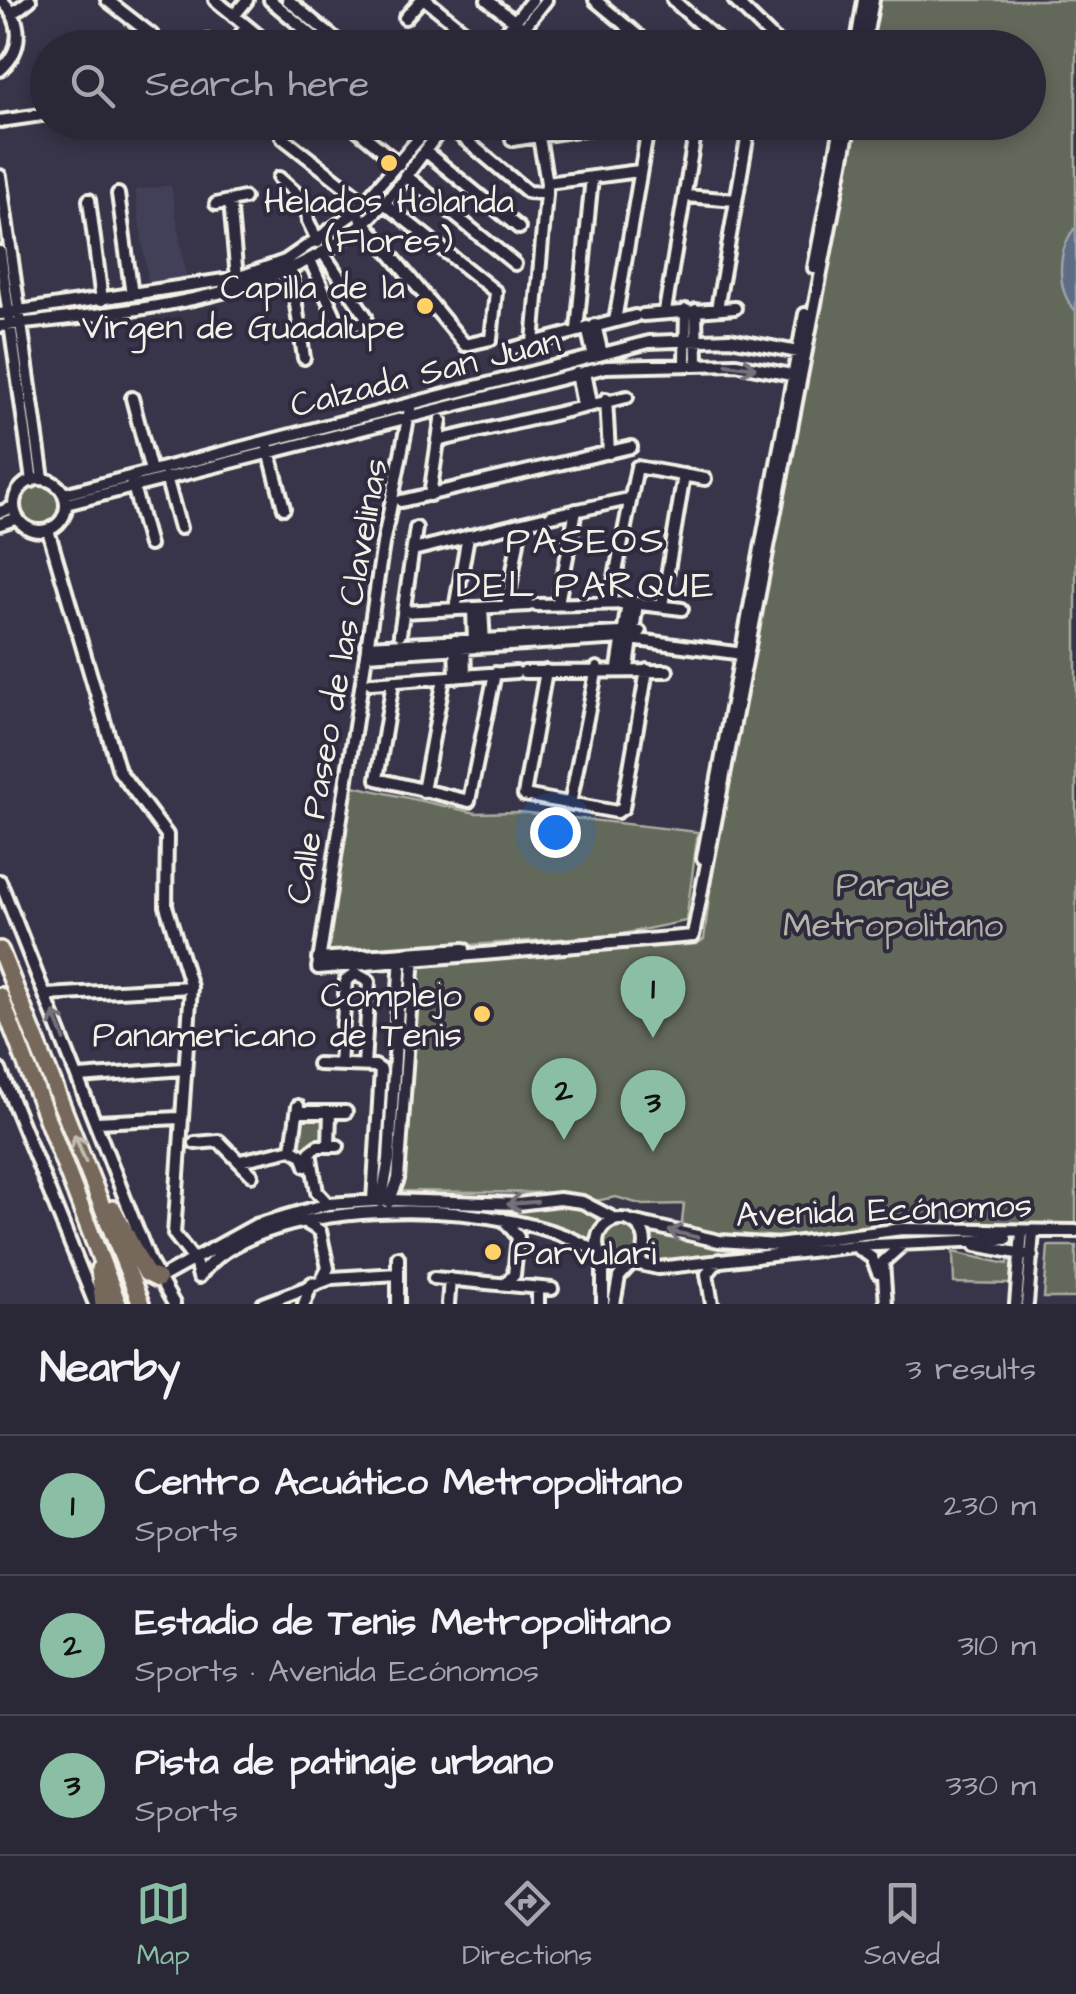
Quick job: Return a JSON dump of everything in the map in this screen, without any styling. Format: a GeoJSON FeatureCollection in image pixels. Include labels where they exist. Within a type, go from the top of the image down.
{"type":"FeatureCollection","features":[{"type":"Feature","properties":{"kind":"highway"},"geometry":{"type":"LineString","coordinates":[[0,950],[141,1304]]}},
{"type":"Feature","properties":{"kind":"highway"},"geometry":{"type":"LineString","coordinates":[[0,996],[118,1304]]}},
{"type":"Feature","properties":{"kind":"highway"},"geometry":{"type":"LineString","coordinates":[[96,1188],[114,1210],[146,1273],[158,1279]]}},
{"type":"Feature","properties":{"kind":"highway"},"geometry":{"type":"LineString","coordinates":[[95,1240],[103,1304]]}},
{"type":"Feature","properties":{"kind":"street"},"geometry":{"type":"LineString","coordinates":[[13,14],[30,0]]}},
{"type":"Feature","properties":{"kind":"street"},"geometry":{"type":"LineString","coordinates":[[107,0],[146,30]]}},
{"type":"Feature","properties":{"kind":"street"},"geometry":{"type":"LineString","coordinates":[[215,0],[251,30]]}},
{"type":"Feature","properties":{"kind":"street"},"geometry":{"type":"LineString","coordinates":[[234,16],[247,0]]}},
{"type":"Feature","properties":{"kind":"street"},"geometry":{"type":"LineString","coordinates":[[270,0],[319,30]]}},
{"type":"Feature","properties":{"kind":"street"},"geometry":{"type":"LineString","coordinates":[[288,0],[306,30]]}},
{"type":"Feature","properties":{"kind":"street"},"geometry":{"type":"LineString","coordinates":[[405,18],[424,0],[462,30]]}},
{"type":"Feature","properties":{"kind":"street"},"geometry":{"type":"LineString","coordinates":[[488,0],[519,25]]}},
{"type":"Feature","properties":{"kind":"street"},"geometry":{"type":"LineString","coordinates":[[517,30],[532,0]]}},
{"type":"Feature","properties":{"kind":"street"},"geometry":{"type":"LineString","coordinates":[[513,30],[546,0]]}},
{"type":"Feature","properties":{"kind":"street"},"geometry":{"type":"LineString","coordinates":[[595,0],[631,30]]}},
{"type":"Feature","properties":{"kind":"street"},"geometry":{"type":"LineString","coordinates":[[673,0],[706,30]]}},
{"type":"Feature","properties":{"kind":"street"},"geometry":{"type":"LineString","coordinates":[[734,0],[765,30]]}},
{"type":"Feature","properties":{"kind":"street"},"geometry":{"type":"LineString","coordinates":[[859,30],[864,0]]}},
{"type":"Feature","properties":{"kind":"street"},"geometry":{"type":"LineString","coordinates":[[867,30],[873,0]]}},
{"type":"Feature","properties":{"kind":"street"},"geometry":{"type":"LineString","coordinates":[[0,70],[17,47],[13,14],[5,1]]}},
{"type":"Feature","properties":{"kind":"street"},"geometry":{"type":"LineString","coordinates":[[243,30],[246,26]]}},
{"type":"Feature","properties":{"kind":"street"},"geometry":{"type":"LineString","coordinates":[[0,121],[30,117]]}},
{"type":"Feature","properties":{"kind":"street"},"geometry":{"type":"LineString","coordinates":[[286,140],[366,203]]}},
{"type":"Feature","properties":{"kind":"street"},"geometry":{"type":"LineString","coordinates":[[368,140],[514,264]]}},
{"type":"Feature","properties":{"kind":"street"},"geometry":{"type":"LineString","coordinates":[[10,319],[189,292],[285,261],[365,222],[426,140]]}},
{"type":"Feature","properties":{"kind":"street"},"geometry":{"type":"LineString","coordinates":[[10,319],[102,300],[239,288],[291,270],[310,260],[322,244],[425,151],[430,140]]}},
{"type":"Feature","properties":{"kind":"street"},"geometry":{"type":"LineString","coordinates":[[455,140],[528,192],[640,171]]}},
{"type":"Feature","properties":{"kind":"street"},"geometry":{"type":"LineString","coordinates":[[532,343],[546,188],[538,140]]}},
{"type":"Feature","properties":{"kind":"street"},"geometry":{"type":"LineString","coordinates":[[615,321],[646,140]]}},
{"type":"Feature","properties":{"kind":"street"},"geometry":{"type":"LineString","coordinates":[[666,311],[694,140]]}},
{"type":"Feature","properties":{"kind":"street"},"geometry":{"type":"LineString","coordinates":[[717,308],[747,140]]}},
{"type":"Feature","properties":{"kind":"street"},"geometry":{"type":"LineString","coordinates":[[801,353],[839,140]]}},
{"type":"Feature","properties":{"kind":"street"},"geometry":{"type":"LineString","coordinates":[[381,1205],[398,1179],[400,958],[691,934],[796,376],[846,140]]}},
{"type":"Feature","properties":{"kind":"street"},"geometry":{"type":"LineString","coordinates":[[425,151],[519,228]]}},
{"type":"Feature","properties":{"kind":"street"},"geometry":{"type":"LineString","coordinates":[[0,176],[10,319]]}},
{"type":"Feature","properties":{"kind":"street"},"geometry":{"type":"LineString","coordinates":[[592,177],[586,328],[598,356]]}},
{"type":"Feature","properties":{"kind":"street"},"geometry":{"type":"LineString","coordinates":[[279,178],[306,202],[308,220],[364,319],[340,327],[310,260]]}},
{"type":"Feature","properties":{"kind":"street"},"geometry":{"type":"LineString","coordinates":[[118,194],[132,296]]}},
{"type":"Feature","properties":{"kind":"street"},"geometry":{"type":"LineString","coordinates":[[686,196],[736,200]]}},
{"type":"Feature","properties":{"kind":"street"},"geometry":{"type":"LineString","coordinates":[[216,204],[244,198]]}},
{"type":"Feature","properties":{"kind":"street"},"geometry":{"type":"LineString","coordinates":[[89,200],[102,300]]}},
{"type":"Feature","properties":{"kind":"street"},"geometry":{"type":"LineString","coordinates":[[230,201],[240,277]]}},
{"type":"Feature","properties":{"kind":"street"},"geometry":{"type":"LineString","coordinates":[[356,212],[465,345],[492,339],[496,292],[383,202]]}},
{"type":"Feature","properties":{"kind":"street"},"geometry":{"type":"LineString","coordinates":[[0,252],[37,480],[65,499],[59,523],[48,530],[28,528],[16,513],[18,491],[37,480]]}},
{"type":"Feature","properties":{"kind":"street"},"geometry":{"type":"LineString","coordinates":[[291,270],[304,358]]}},
{"type":"Feature","properties":{"kind":"street"},"geometry":{"type":"LineString","coordinates":[[514,348],[666,311],[736,308]]}},
{"type":"Feature","properties":{"kind":"street"},"geometry":{"type":"LineString","coordinates":[[691,310],[691,363]]}},
{"type":"Feature","properties":{"kind":"street","name":"Calzada San Juan"},"geometry":{"type":"LineString","coordinates":[[521,382],[616,351],[691,340],[744,340],[801,353]]}},
{"type":"Feature","properties":{"kind":"street"},"geometry":{"type":"LineString","coordinates":[[616,351],[618,366]]}},
{"type":"Feature","properties":{"kind":"street","name":"Calzada San Juan"},"geometry":{"type":"LineString","coordinates":[[65,499],[521,382],[618,366],[691,363],[736,364],[796,376]]}},
{"type":"Feature","properties":{"kind":"street"},"geometry":{"type":"LineString","coordinates":[[581,372],[587,404]]}},
{"type":"Feature","properties":{"kind":"street"},"geometry":{"type":"LineString","coordinates":[[132,398],[151,471]]}},
{"type":"Feature","properties":{"kind":"street"},"geometry":{"type":"LineString","coordinates":[[437,442],[587,404],[628,398]]}},
{"type":"Feature","properties":{"kind":"street"},"geometry":{"type":"LineString","coordinates":[[606,400],[608,452]]}},
{"type":"Feature","properties":{"kind":"street","name":"Calle Paseo de las Clavelinas"},"geometry":{"type":"LineString","coordinates":[[400,958],[318,963],[367,650],[411,409]]}},
{"type":"Feature","properties":{"kind":"street"},"geometry":{"type":"LineString","coordinates":[[430,495],[440,420]]}},
{"type":"Feature","properties":{"kind":"street"},"geometry":{"type":"LineString","coordinates":[[268,446],[284,508]]}},
{"type":"Feature","properties":{"kind":"street","name":"Calzada San Juan"},"geometry":{"type":"LineString","coordinates":[[132,481],[151,471],[268,446]]}},
{"type":"Feature","properties":{"kind":"street"},"geometry":{"type":"LineString","coordinates":[[401,501],[631,447]]}},
{"type":"Feature","properties":{"kind":"street"},"geometry":{"type":"LineString","coordinates":[[610,602],[637,468],[705,479]]}},
{"type":"Feature","properties":{"kind":"street"},"geometry":{"type":"LineString","coordinates":[[662,606],[684,475]]}},
{"type":"Feature","properties":{"kind":"street"},"geometry":{"type":"LineString","coordinates":[[166,476],[180,528]]}},
{"type":"Feature","properties":{"kind":"street"},"geometry":{"type":"LineString","coordinates":[[132,481],[149,544]]}},
{"type":"Feature","properties":{"kind":"street"},"geometry":{"type":"LineString","coordinates":[[412,550],[629,499]]}},
{"type":"Feature","properties":{"kind":"street"},"geometry":{"type":"LineString","coordinates":[[558,604],[576,510]]}},
{"type":"Feature","properties":{"kind":"street"},"geometry":{"type":"LineString","coordinates":[[0,512],[16,513]]}},
{"type":"Feature","properties":{"kind":"street"},"geometry":{"type":"LineString","coordinates":[[0,524],[16,513]]}},
{"type":"Feature","properties":{"kind":"street"},"geometry":{"type":"LineString","coordinates":[[508,606],[521,524]]}},
{"type":"Feature","properties":{"kind":"street"},"geometry":{"type":"LineString","coordinates":[[400,634],[416,528]]}},
{"type":"Feature","properties":{"kind":"street"},"geometry":{"type":"LineString","coordinates":[[48,530],[119,771],[167,835],[166,906],[191,987],[174,1234],[194,1261],[199,1276],[212,1256]]}},
{"type":"Feature","properties":{"kind":"street"},"geometry":{"type":"LineString","coordinates":[[455,609],[468,536]]}},
{"type":"Feature","properties":{"kind":"street"},"geometry":{"type":"LineString","coordinates":[[403,612],[610,602],[682,609]]}},
{"type":"Feature","properties":{"kind":"street"},"geometry":{"type":"LineString","coordinates":[[623,668],[632,603]]}},
{"type":"Feature","properties":{"kind":"street"},"geometry":{"type":"LineString","coordinates":[[423,791],[477,608]]}},
{"type":"Feature","properties":{"kind":"street"},"geometry":{"type":"LineString","coordinates":[[367,650],[628,635],[745,652]]}},
{"type":"Feature","properties":{"kind":"street"},"geometry":{"type":"LineString","coordinates":[[570,804],[597,668]]}},
{"type":"Feature","properties":{"kind":"street"},"geometry":{"type":"LineString","coordinates":[[546,670],[524,795],[616,812],[623,808],[647,670]]}},
{"type":"Feature","properties":{"kind":"street"},"geometry":{"type":"LineString","coordinates":[[371,683],[546,670],[668,671]]}},
{"type":"Feature","properties":{"kind":"street"},"geometry":{"type":"LineString","coordinates":[[392,682],[377,779],[465,800],[473,798],[495,673]]}},
{"type":"Feature","properties":{"kind":"street"},"geometry":{"type":"LineString","coordinates":[[0,882],[158,1279],[174,1304]]}},
{"type":"Feature","properties":{"kind":"street"},"geometry":{"type":"LineString","coordinates":[[400,1080],[414,957]]}},
{"type":"Feature","properties":{"kind":"street"},"geometry":{"type":"LineString","coordinates":[[340,1064],[346,980],[356,974],[369,982],[365,1065]]}},
{"type":"Feature","properties":{"kind":"street"},"geometry":{"type":"LineString","coordinates":[[46,995],[191,987]]}},
{"type":"Feature","properties":{"kind":"street"},"geometry":{"type":"LineString","coordinates":[[318,1064],[365,1065],[381,1070],[381,1205]]}},
{"type":"Feature","properties":{"kind":"street"},"geometry":{"type":"LineString","coordinates":[[80,1077],[183,1068]]}},
{"type":"Feature","properties":{"kind":"street"},"geometry":{"type":"LineString","coordinates":[[0,1070],[95,1304]]}},
{"type":"Feature","properties":{"kind":"street"},"geometry":{"type":"LineString","coordinates":[[292,1149],[298,1109],[346,1112]]}},
{"type":"Feature","properties":{"kind":"street"},"geometry":{"type":"LineString","coordinates":[[240,1161],[292,1149],[306,1154],[333,1146],[330,1112]]}},
{"type":"Feature","properties":{"kind":"street"},"geometry":{"type":"LineString","coordinates":[[97,1122],[179,1118]]}},
{"type":"Feature","properties":{"kind":"street"},"geometry":{"type":"LineString","coordinates":[[195,1144],[219,1141],[252,1175]]}},
{"type":"Feature","properties":{"kind":"street"},"geometry":{"type":"LineString","coordinates":[[306,1154],[317,1192],[331,1209]]}},
{"type":"Feature","properties":{"kind":"street"},"geometry":{"type":"LineString","coordinates":[[302,1215],[311,1194],[306,1154]]}},
{"type":"Feature","properties":{"kind":"street"},"geometry":{"type":"LineString","coordinates":[[158,1279],[265,1227],[331,1209],[502,1205],[559,1199],[582,1202],[614,1219],[635,1222],[646,1240],[644,1253],[618,1277],[614,1304]]}},
{"type":"Feature","properties":{"kind":"street"},"geometry":{"type":"LineString","coordinates":[[381,1205],[539,1224],[569,1235],[615,1266],[632,1265]]}},
{"type":"Feature","properties":{"kind":"street"},"geometry":{"type":"LineString","coordinates":[[331,1209],[326,1230],[329,1252],[335,1271],[346,1275]]}},
{"type":"Feature","properties":{"kind":"street"},"geometry":{"type":"LineString","coordinates":[[288,1292],[304,1303],[328,1268],[320,1231],[302,1215]]}},
{"type":"Feature","properties":{"kind":"street"},"geometry":{"type":"LineString","coordinates":[[502,1218],[519,1234],[518,1276],[523,1286]]}},
{"type":"Feature","properties":{"kind":"street"},"geometry":{"type":"LineString","coordinates":[[603,1304],[598,1237],[614,1219]]}},
{"type":"Feature","properties":{"kind":"street","name":"Avenida Ecónomos"},"geometry":{"type":"LineString","coordinates":[[635,1222],[718,1241],[803,1249],[882,1230],[949,1237]]}},
{"type":"Feature","properties":{"kind":"street"},"geometry":{"type":"LineString","coordinates":[[519,1234],[539,1224]]}},
{"type":"Feature","properties":{"kind":"street"},"geometry":{"type":"LineString","coordinates":[[506,1283],[514,1275],[519,1234]]}},
{"type":"Feature","properties":{"kind":"street","name":"Avenida Ecónomos"},"geometry":{"type":"LineString","coordinates":[[632,1265],[658,1268],[803,1249],[949,1237],[1076,1234]]}},
{"type":"Feature","properties":{"kind":"street"},"geometry":{"type":"LineString","coordinates":[[1027,1304],[1028,1235]]}},
{"type":"Feature","properties":{"kind":"street"},"geometry":{"type":"LineString","coordinates":[[949,1237],[1027,1255]]}},
{"type":"Feature","properties":{"kind":"street"},"geometry":{"type":"LineString","coordinates":[[883,1304],[883,1262],[893,1250],[910,1242]]}},
{"type":"Feature","properties":{"kind":"street"},"geometry":{"type":"LineString","coordinates":[[854,1246],[878,1267],[883,1304]]}},
{"type":"Feature","properties":{"kind":"street"},"geometry":{"type":"LineString","coordinates":[[1016,1304],[1027,1255]]}},
{"type":"Feature","properties":{"kind":"street"},"geometry":{"type":"LineString","coordinates":[[398,1258],[398,1304]]}},
{"type":"Feature","properties":{"kind":"street"},"geometry":{"type":"LineString","coordinates":[[709,1304],[707,1274],[720,1259]]}},
{"type":"Feature","properties":{"kind":"street"},"geometry":{"type":"LineString","coordinates":[[689,1263],[703,1275],[709,1304]]}},
{"type":"Feature","properties":{"kind":"street"},"geometry":{"type":"LineString","coordinates":[[263,1304],[322,1280],[346,1275],[398,1274]]}},
{"type":"Feature","properties":{"kind":"street"},"geometry":{"type":"LineString","coordinates":[[434,1278],[552,1289]]}},
{"type":"Feature","properties":{"kind":"street"},"geometry":{"type":"LineString","coordinates":[[448,1304],[450,1279]]}},
{"type":"Feature","properties":{"kind":"street"},"geometry":{"type":"LineString","coordinates":[[538,1288],[538,1304]]}},
{"type":"Feature","properties":{"kind":"shaded area"},"geometry":{"type":"Polygon","coordinates":[[[171,185],[187,282],[149,288],[135,190],[171,185]]]}},
{"type":"Feature","properties":{"kind":"shaded area"},"geometry":{"type":"Polygon","coordinates":[[[1076,227],[1076,311],[1064,292],[1061,269],[1065,246],[1076,227]]]}},
{"type":"Feature","properties":{"kind":"green space","name":"Parque Metropolitano"},"geometry":{"type":"Polygon","coordinates":[[[875,0],[1076,0],[1076,1225],[800,1238],[681,1231],[684,1204],[643,1205],[616,1197],[595,1201],[568,1193],[402,1191],[418,965],[697,944],[704,939],[714,860],[850,140],[1046,140],[1046,30],[870,30],[875,0]]]}},
{"type":"Feature","properties":{"kind":"green space"},"geometry":{"type":"Polygon","coordinates":[[[40,484],[55,490],[61,505],[55,520],[40,526],[25,520],[19,505],[25,490],[40,484]]]}},
{"type":"Feature","properties":{"kind":"green space"},"geometry":{"type":"Polygon","coordinates":[[[349,785],[476,813],[520,812],[698,832],[686,921],[617,935],[319,955],[349,785]]]}},
{"type":"Feature","properties":{"kind":"green space"},"geometry":{"type":"Polygon","coordinates":[[[327,1115],[327,1144],[306,1150],[298,1146],[300,1116],[327,1115]]]}},
{"type":"Feature","properties":{"kind":"green space"},"geometry":{"type":"Polygon","coordinates":[[[570,1203],[608,1220],[599,1227],[594,1241],[541,1222],[439,1213],[439,1206],[570,1203]]]}},
{"type":"Feature","properties":{"kind":"green space"},"geometry":{"type":"Polygon","coordinates":[[[622,1223],[636,1229],[642,1243],[636,1257],[622,1263],[608,1257],[602,1243],[608,1229],[622,1223]]]}},
{"type":"Feature","properties":{"kind":"green space"},"geometry":{"type":"Polygon","coordinates":[[[653,1228],[773,1254],[650,1265],[653,1228]]]}},
{"type":"Feature","properties":{"kind":"green space"},"geometry":{"type":"Polygon","coordinates":[[[1048,1246],[1076,1246],[1076,1298],[1044,1298],[1048,1246]]]}},
{"type":"Feature","properties":{"kind":"green space"},"geometry":{"type":"Polygon","coordinates":[[[953,1252],[1007,1264],[1009,1259],[1015,1259],[1015,1284],[954,1283],[953,1252]]]}},
{"type":"Feature","properties":{"kind":"place","name":"Helados Holanda (Flores)"},"geometry":{"type":"Point","coordinates":[389,163]}},
{"type":"Feature","properties":{"kind":"place","name":"Capilla de la Virgen de Guadalupe"},"geometry":{"type":"Point","coordinates":[425,306]}},
{"type":"Feature","properties":{"kind":"place","name":"Complejo Panamericano de Tenis"},"geometry":{"type":"Point","coordinates":[482,1014]}},
{"type":"Feature","properties":{"kind":"place","name":"Centro Acuático Metropolitano"},"geometry":{"type":"Point","coordinates":[653,1038]}},
{"type":"Feature","properties":{"kind":"place","name":"Estadio de Tenis Metropolitano"},"geometry":{"type":"Point","coordinates":[564,1140]}},
{"type":"Feature","properties":{"kind":"place","name":"Pista de patinaje urbano"},"geometry":{"type":"Point","coordinates":[653,1152]}},
{"type":"Feature","properties":{"kind":"place","name":"Parvulari"},"geometry":{"type":"Point","coordinates":[493,1252]}},
{"type":"Feature","properties":{"kind":"district","name":"PASEOS DEL PARQUE"},"geometry":{"type":"Point","coordinates":[586,562]}}]}
